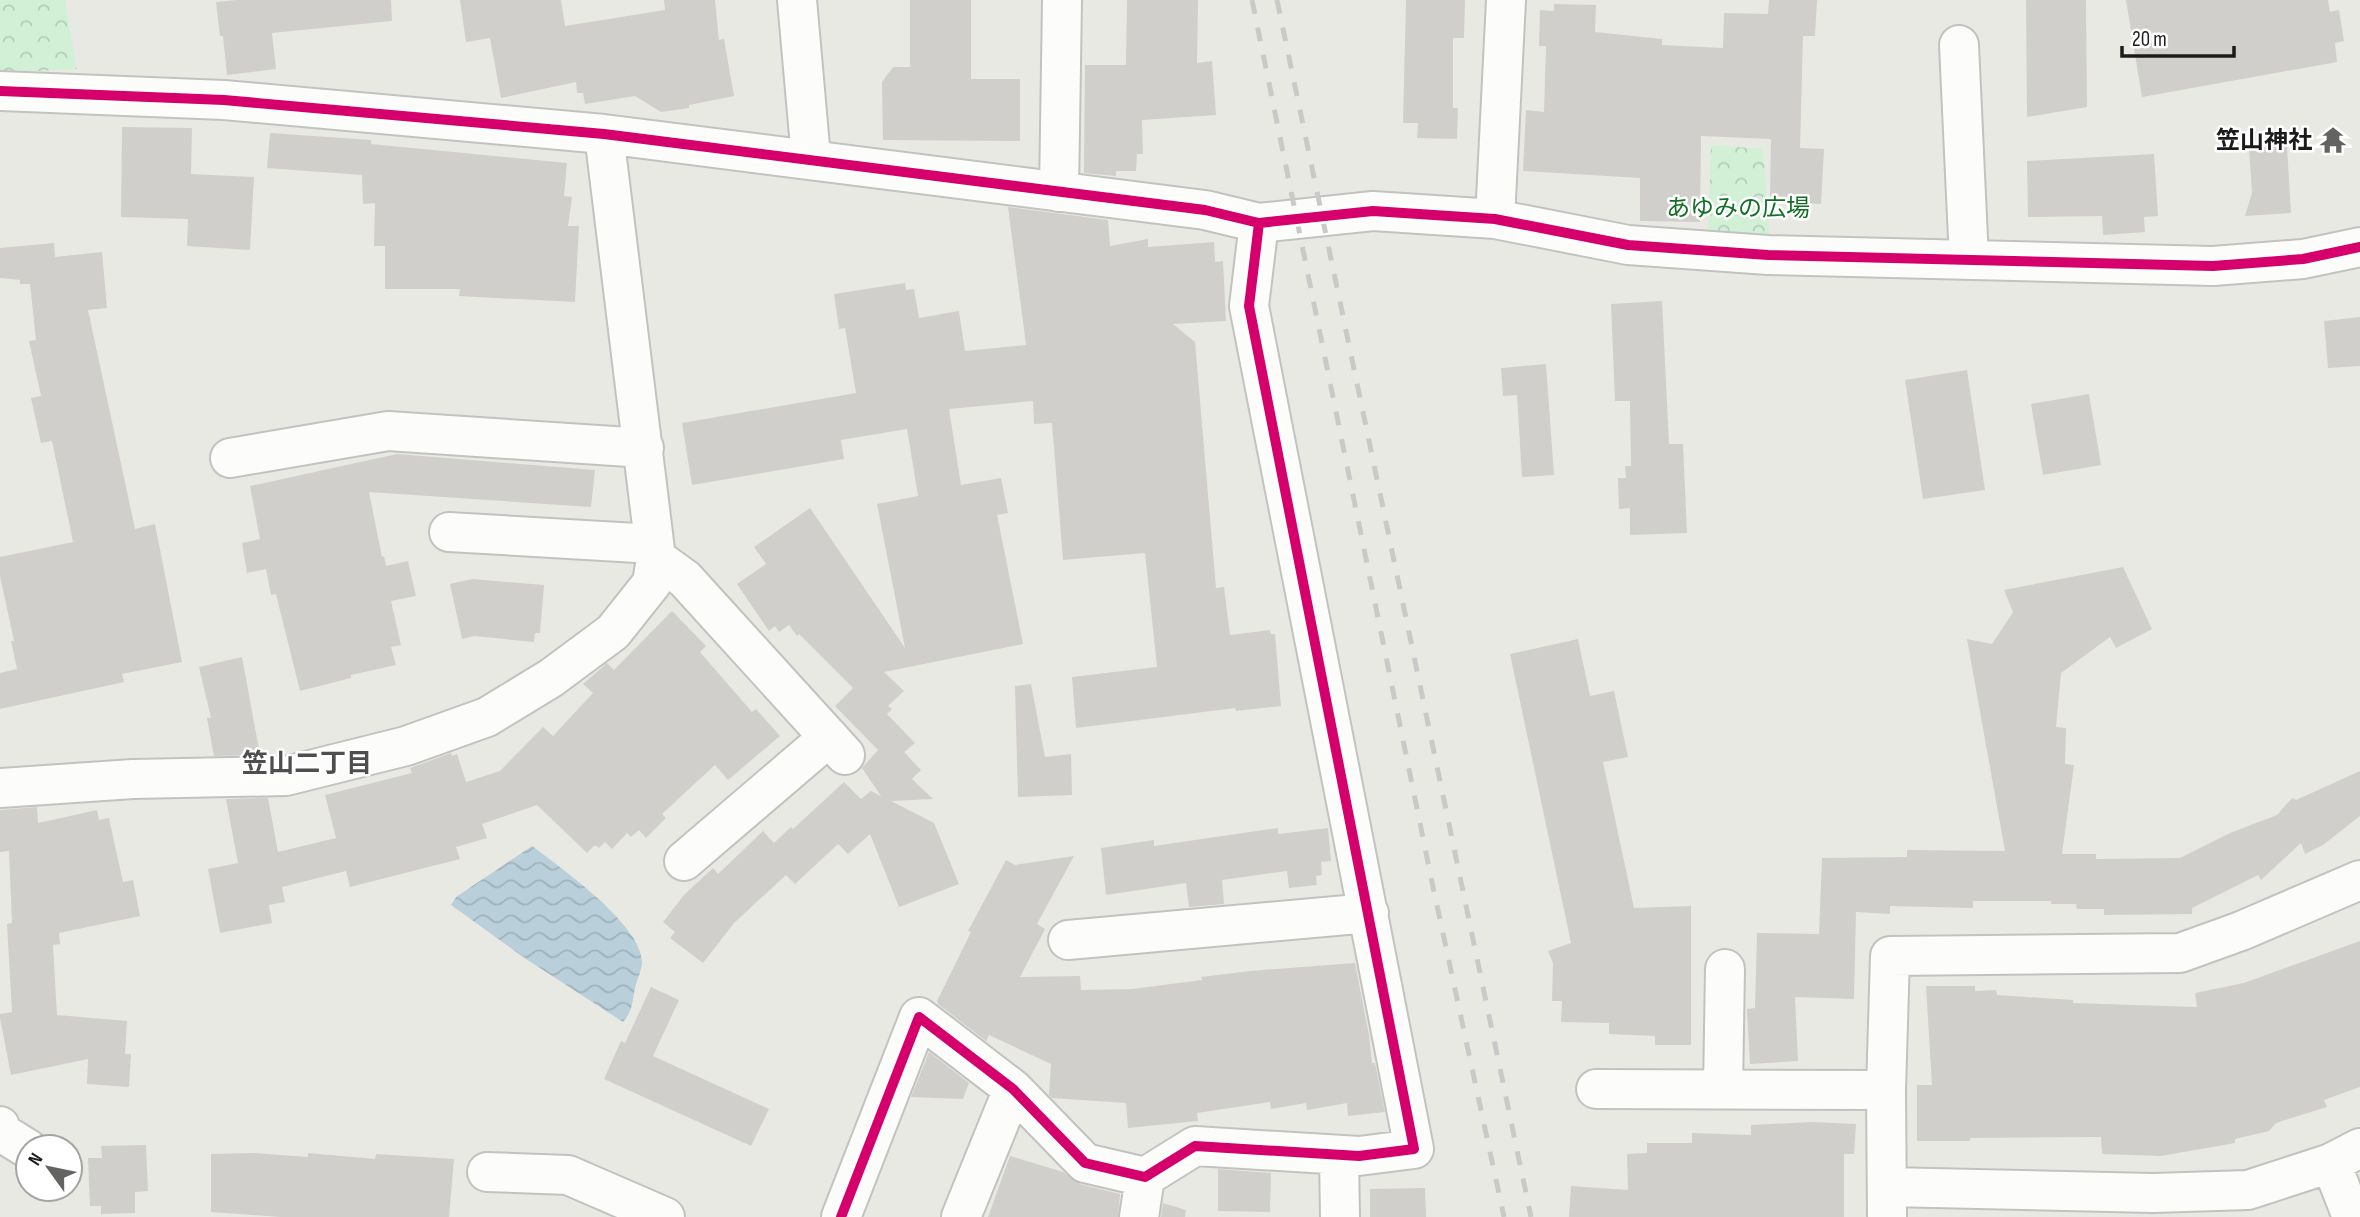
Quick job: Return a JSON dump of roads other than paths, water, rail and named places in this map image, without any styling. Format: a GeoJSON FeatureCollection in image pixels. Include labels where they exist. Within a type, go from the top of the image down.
{"type":"FeatureCollection","features":[{"type":"Feature","properties":{"kind":"street"},"geometry":{"type":"LineString","coordinates":[[797,0],[811,158]]}},
{"type":"Feature","properties":{"kind":"street"},"geometry":{"type":"LineString","coordinates":[[1059,191],[1062,0]]}},
{"type":"Feature","properties":{"kind":"street"},"geometry":{"type":"LineString","coordinates":[[1495,219],[1506,0]]}},
{"type":"Feature","properties":{"kind":"street"},"geometry":{"type":"LineString","coordinates":[[1959,45],[1969,260]]}},
{"type":"Feature","properties":{"kind":"street"},"geometry":{"type":"LineString","coordinates":[[0,91],[224,100],[604,134],[811,158],[1205,210],[1259,223],[1373,211],[1495,219],[1628,245],[1768,255],[2213,266],[2303,259],[2360,247]]}},
{"type":"Feature","properties":{"kind":"street"},"geometry":{"type":"LineString","coordinates":[[0,788],[133,779],[286,776],[406,746],[487,718],[551,678],[613,632],[652,583],[655,551],[609,193],[604,134]]}},
{"type":"Feature","properties":{"kind":"street"},"geometry":{"type":"LineString","coordinates":[[841,1217],[919,1017],[1013,1089],[1085,1163],[1145,1178],[1195,1146],[1359,1156],[1414,1149],[1249,306],[1259,223]]}},
{"type":"Feature","properties":{"kind":"street"},"geometry":{"type":"LineString","coordinates":[[230,458],[388,431],[643,448]]}},
{"type":"Feature","properties":{"kind":"street"},"geometry":{"type":"LineString","coordinates":[[449,533],[655,551],[685,579],[837,746],[684,861]]}},
{"type":"Feature","properties":{"kind":"street"},"geometry":{"type":"LineString","coordinates":[[2352,1217],[2346,1155],[2248,1190],[2157,1205],[1887,1202],[1886,1090],[1890,956],[2180,953],[2241,931],[2360,880]]}},
{"type":"Feature","properties":{"kind":"street"},"geometry":{"type":"LineString","coordinates":[[1068,940],[1369,913]]}},
{"type":"Feature","properties":{"kind":"street"},"geometry":{"type":"LineString","coordinates":[[1723,1089],[1725,969]]}},
{"type":"Feature","properties":{"kind":"street"},"geometry":{"type":"LineString","coordinates":[[961,1217],[1013,1089]]}},
{"type":"Feature","properties":{"kind":"street"},"geometry":{"type":"LineString","coordinates":[[1596,1089],[1886,1090]]}},
{"type":"Feature","properties":{"kind":"street"},"geometry":{"type":"LineString","coordinates":[[0,1126],[1,1132],[14,1140]]}},
{"type":"Feature","properties":{"kind":"street"},"geometry":{"type":"LineString","coordinates":[[1339,1155],[1340,1217]]}},
{"type":"Feature","properties":{"kind":"street"},"geometry":{"type":"LineString","coordinates":[[487,1172],[568,1175],[665,1217]]}},
{"type":"Feature","properties":{"kind":"street"},"geometry":{"type":"LineString","coordinates":[[1139,1217],[1145,1178]]}},
{"type":"Feature","properties":{"kind":"water"},"geometry":{"type":"Polygon","coordinates":[[[532,846],[615,915],[638,947],[641,968],[630,1010],[623,1022],[526,959],[451,905],[456,897],[532,846]]]}},
{"type":"Feature","properties":{"kind":"railway"},"geometry":{"type":"LineString","coordinates":[[1252,0],[1433,887],[1504,1217]]}},
{"type":"Feature","properties":{"kind":"railway"},"geometry":{"type":"LineString","coordinates":[[1277,0],[1531,1217]]}},
{"type":"Feature","properties":{"kind":"place","name":"笠山神社"},"geometry":{"type":"Point","coordinates":[2333,140]}},
{"type":"Feature","properties":{"kind":"district","name":"笠山二丁目"},"geometry":{"type":"Point","coordinates":[307,763]}},
{"type":"Feature","properties":{"kind":"park label","name":"あゆみの広場"},"geometry":{"type":"Point","coordinates":[1738,208]}}]}
